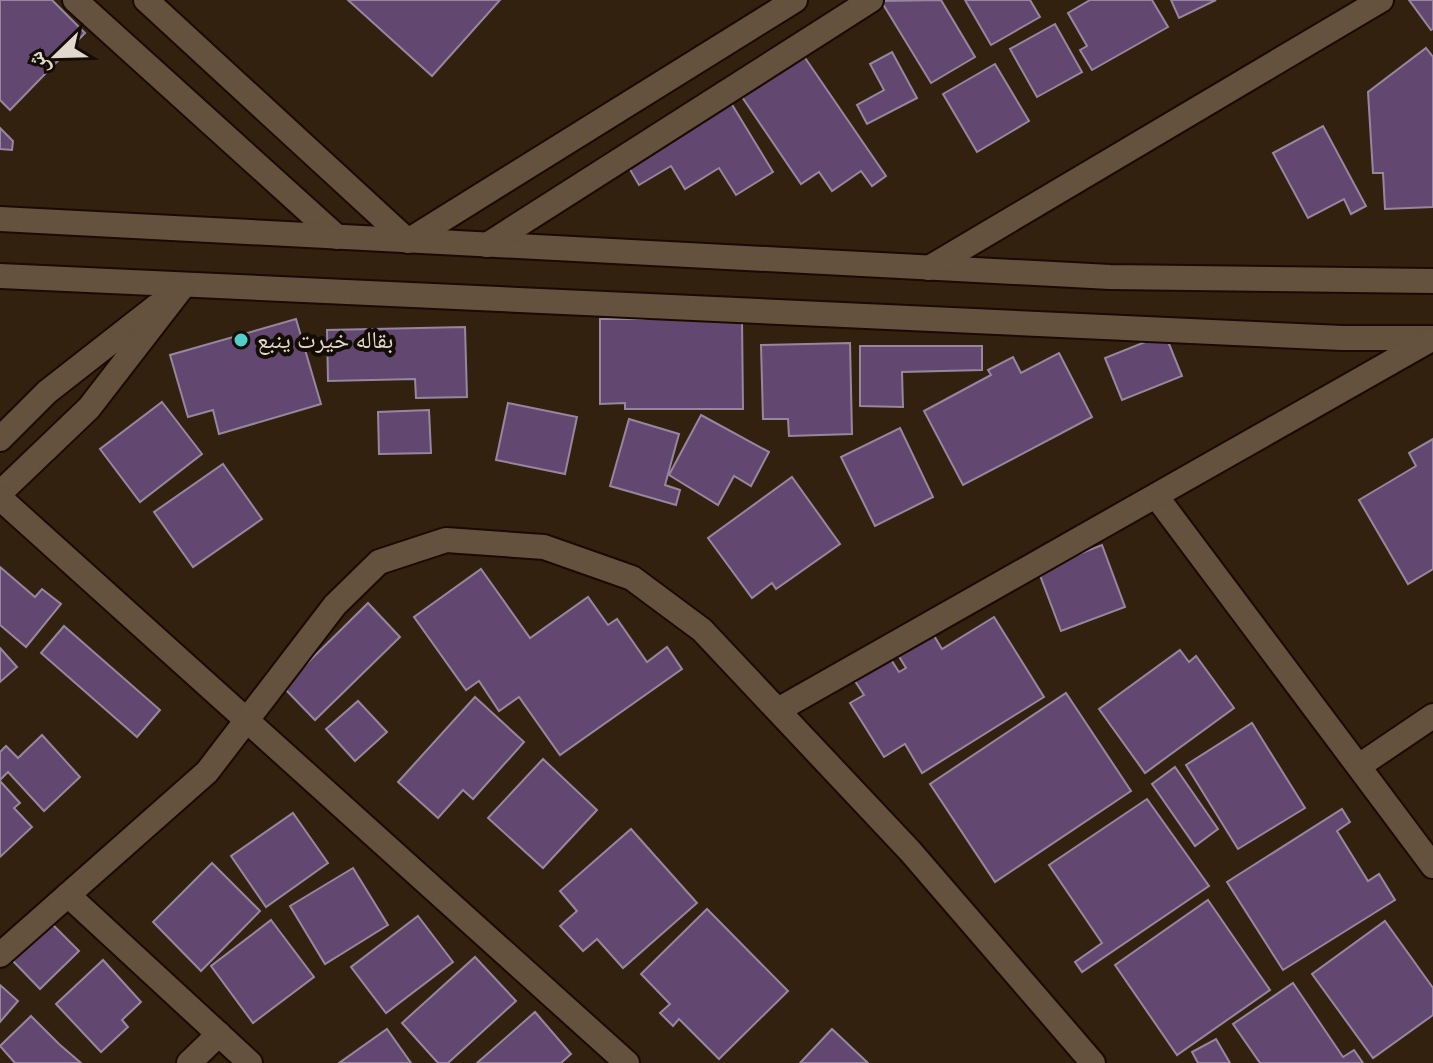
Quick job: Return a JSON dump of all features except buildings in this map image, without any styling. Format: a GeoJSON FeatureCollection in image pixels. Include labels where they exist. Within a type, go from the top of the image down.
{"type":"FeatureCollection","features":[{"type":"Feature","properties":{"kind":"street"},"geometry":{"type":"LineString","coordinates":[[75,0],[337,237]]}},
{"type":"Feature","properties":{"kind":"street"},"geometry":{"type":"LineString","coordinates":[[146,0],[408,241]]}},
{"type":"Feature","properties":{"kind":"street"},"geometry":{"type":"LineString","coordinates":[[487,245],[871,0]]}},
{"type":"Feature","properties":{"kind":"street"},"geometry":{"type":"LineString","coordinates":[[929,268],[1381,0]]}},
{"type":"Feature","properties":{"kind":"street"},"geometry":{"type":"LineString","coordinates":[[408,241],[790,2]]}},
{"type":"Feature","properties":{"kind":"street"},"geometry":{"type":"LineString","coordinates":[[0,219],[1110,277],[1433,281]]}},
{"type":"Feature","properties":{"kind":"street"},"geometry":{"type":"LineString","coordinates":[[0,276],[1342,338],[1433,338]]}},
{"type":"Feature","properties":{"kind":"street"},"geometry":{"type":"LineString","coordinates":[[0,439],[47,392],[184,285]]}},
{"type":"Feature","properties":{"kind":"street"},"geometry":{"type":"LineString","coordinates":[[184,285],[89,408],[0,496],[627,1063]]}},
{"type":"Feature","properties":{"kind":"street"},"geometry":{"type":"LineString","coordinates":[[778,710],[1433,338]]}},
{"type":"Feature","properties":{"kind":"street"},"geometry":{"type":"LineString","coordinates":[[1156,496],[1433,866]]}},
{"type":"Feature","properties":{"kind":"street"},"geometry":{"type":"LineString","coordinates":[[0,955],[207,772],[335,605],[379,562],[446,540],[544,547],[632,578],[702,630],[910,851],[1093,1063]]}},
{"type":"Feature","properties":{"kind":"street"},"geometry":{"type":"LineString","coordinates":[[1359,766],[1433,716]]}},
{"type":"Feature","properties":{"kind":"street"},"geometry":{"type":"LineString","coordinates":[[68,895],[250,1063]]}},
{"type":"Feature","properties":{"kind":"street"},"geometry":{"type":"LineString","coordinates":[[189,1063],[219,1034]]}},
{"type":"Feature","properties":{"kind":"place","name":"بقاله خيرت ينبع"},"geometry":{"type":"Point","coordinates":[241,340]}}]}
